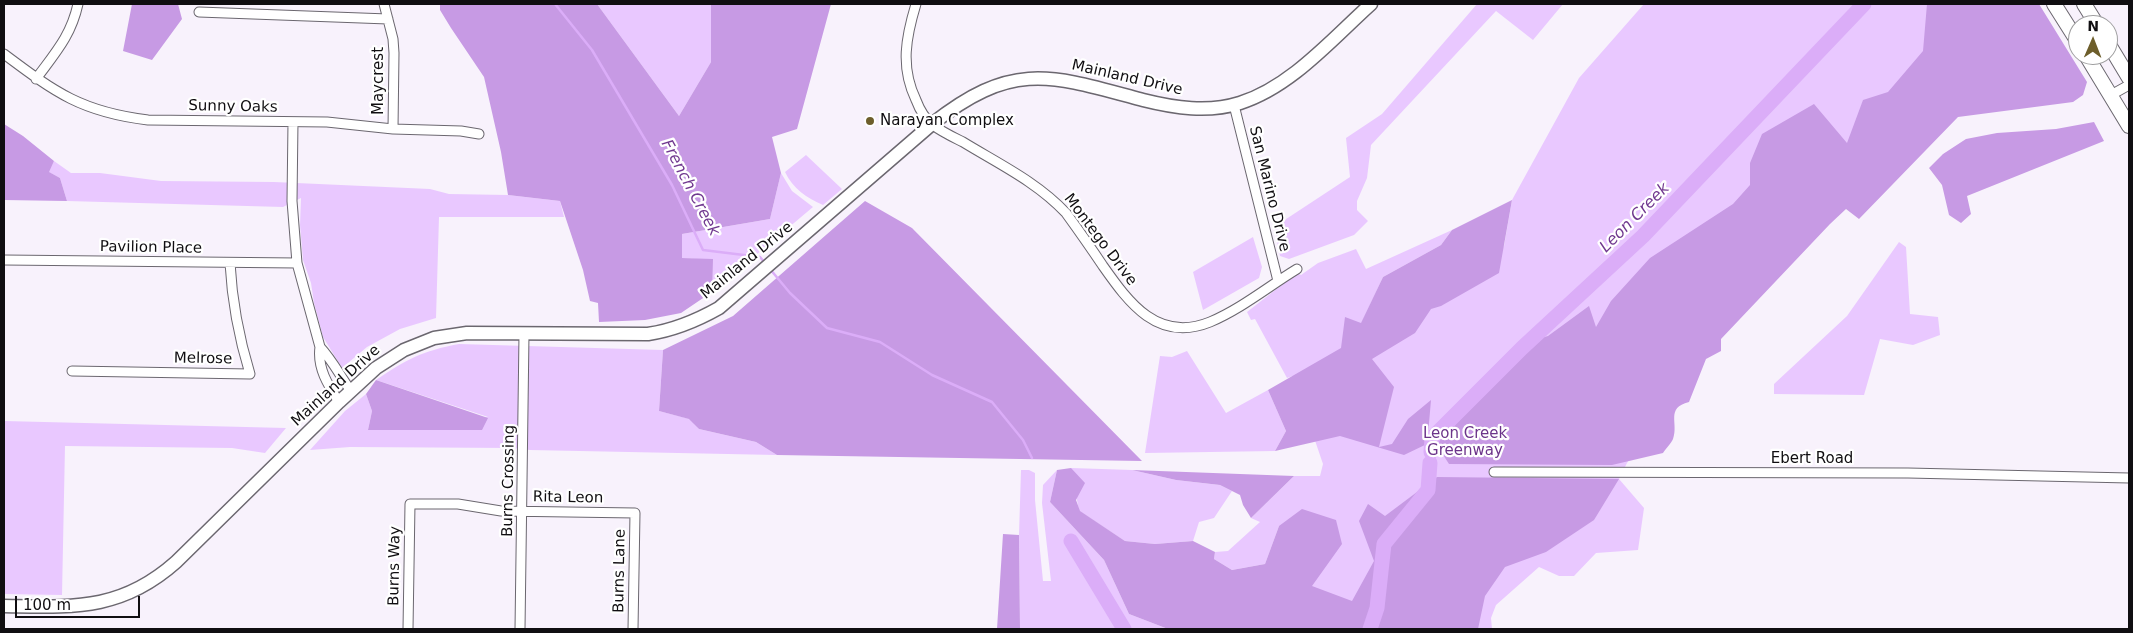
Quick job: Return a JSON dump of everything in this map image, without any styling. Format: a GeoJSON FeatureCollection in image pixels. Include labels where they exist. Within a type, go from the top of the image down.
{"type":"FeatureCollection","features":[{"type":"Feature","properties":{"kind":"main road","name":"Mainland Drive"},"geometry":{"type":"LineString","coordinates":[[4,606],[62,607],[90,605],[123,596],[153,581],[176,562],[351,391],[389,358],[426,341],[467,333],[628,335],[660,332],[691,324],[719,308],[956,104],[983,90],[998,84],[1029,78],[1052,78],[1076,82],[1180,108],[1210,109],[1234,105],[1257,97],[1284,81],[1371,4]]}},
{"type":"Feature","properties":{"kind":"main road"},"geometry":{"type":"LineString","coordinates":[[2054,4],[2068,26]]}},
{"type":"Feature","properties":{"kind":"main road"},"geometry":{"type":"LineString","coordinates":[[2084,4],[2091,15]]}},
{"type":"Feature","properties":{"kind":"main road"},"geometry":{"type":"LineString","coordinates":[[2118,60],[2129,79]]}},
{"type":"Feature","properties":{"kind":"main road"},"geometry":{"type":"LineString","coordinates":[[2092,65],[2129,126]]}},
{"type":"Feature","properties":{"kind":"street"},"geometry":{"type":"LineString","coordinates":[[36,79],[72,29],[78,4]]}},
{"type":"Feature","properties":{"kind":"street","name":"Maycrest"},"geometry":{"type":"LineString","coordinates":[[384,4],[394,53],[393,129]]}},
{"type":"Feature","properties":{"kind":"street"},"geometry":{"type":"LineString","coordinates":[[916,4],[906,42],[906,74],[919,108],[932,124]]}},
{"type":"Feature","properties":{"kind":"street"},"geometry":{"type":"LineString","coordinates":[[199,12],[388,19]]}},
{"type":"Feature","properties":{"kind":"street","name":"Sunny Oaks"},"geometry":{"type":"LineString","coordinates":[[4,54],[36,79],[67,98],[98,111],[122,117],[148,120],[341,122],[393,129],[451,130],[478,134]]}},
{"type":"Feature","properties":{"kind":"street"},"geometry":{"type":"LineString","coordinates":[[2111,95],[2129,79]]}},
{"type":"Feature","properties":{"kind":"street","name":"San Marino Drive"},"geometry":{"type":"LineString","coordinates":[[1234,105],[1278,281]]}},
{"type":"Feature","properties":{"kind":"street"},"geometry":{"type":"LineString","coordinates":[[293,122],[292,201],[297,263],[320,348],[319,358],[325,379],[339,402]]}},
{"type":"Feature","properties":{"kind":"street","name":"Montego Drive"},"geometry":{"type":"LineString","coordinates":[[932,124],[1043,191],[1066,213],[1129,301],[1153,321],[1169,326],[1184,327],[1209,322],[1278,281]]}},
{"type":"Feature","properties":{"kind":"street","name":"Pavilion Place"},"geometry":{"type":"LineString","coordinates":[[4,260],[297,263]]}},
{"type":"Feature","properties":{"kind":"street","name":"Melrose"},"geometry":{"type":"LineString","coordinates":[[72,371],[250,374],[240,338],[230,263]]}},
{"type":"Feature","properties":{"kind":"street"},"geometry":{"type":"LineString","coordinates":[[1278,281],[1297,269]]}},
{"type":"Feature","properties":{"kind":"street","name":"Burns Crossing"},"geometry":{"type":"LineString","coordinates":[[520,629],[524,334]]}},
{"type":"Feature","properties":{"kind":"street"},"geometry":{"type":"LineString","coordinates":[[320,348],[332,360],[338,373],[351,391]]}},
{"type":"Feature","properties":{"kind":"street","name":"Ebert Road"},"geometry":{"type":"LineString","coordinates":[[1494,472],[1908,473],[2129,478]]}},
{"type":"Feature","properties":{"kind":"street","name":"Rita Leon"},"geometry":{"type":"LineString","coordinates":[[410,504],[458,504],[501,511],[635,513]]}},
{"type":"Feature","properties":{"kind":"street","name":"Burns Way"},"geometry":{"type":"LineString","coordinates":[[408,629],[410,504]]}},
{"type":"Feature","properties":{"kind":"street","name":"Burns Lane"},"geometry":{"type":"LineString","coordinates":[[633,629],[635,513]]}},
{"type":"Feature","properties":{"kind":"green space"},"geometry":{"type":"Polygon","coordinates":[[[132,4],[178,4],[182,19],[152,60],[123,51],[132,4]]]}},
{"type":"Feature","properties":{"kind":"green space"},"geometry":{"type":"Polygon","coordinates":[[[440,4],[597,4],[679,116],[711,62],[711,4],[831,4],[797,129],[772,137],[781,173],[770,219],[682,234],[682,258],[713,259],[712,292],[681,313],[645,320],[599,322],[598,303],[590,301],[583,270],[560,201],[508,195],[501,152],[484,77],[440,10],[440,4]]]}},
{"type":"Feature","properties":{"kind":"green space"},"geometry":{"type":"Polygon","coordinates":[[[597,4],[711,4],[711,62],[679,116],[597,4]]]}},
{"type":"Feature","properties":{"kind":"green space"},"geometry":{"type":"Polygon","coordinates":[[[1477,4],[1563,4],[1533,40],[1496,11],[1371,145],[1367,178],[1357,201],[1357,210],[1368,221],[1354,235],[1289,259],[1280,256],[1274,227],[1350,177],[1346,138],[1382,114],[1477,4]]]}},
{"type":"Feature","properties":{"kind":"green space","name":"Leon Creek Greenway"},"geometry":{"type":"Polygon","coordinates":[[[1644,4],[2039,4],[1966,110],[1832,216],[1701,354],[1627,463],[1619,479],[1644,508],[1638,550],[1596,553],[1574,576],[1559,576],[1539,567],[1496,605],[1491,618],[1492,629],[1292,629],[1279,526],[1265,564],[1232,570],[1214,559],[1215,552],[1228,551],[1260,522],[1251,518],[1294,476],[1320,476],[1323,464],[1293,376],[1287,378],[1255,319],[1251,320],[1247,312],[1297,273],[1301,275],[1318,263],[1356,249],[1366,269],[1452,230],[1441,245],[1383,277],[1361,324],[1341,348],[1504,246],[1512,200],[1579,78],[1644,4]]]}},
{"type":"Feature","properties":{"kind":"green space"},"geometry":{"type":"Polygon","coordinates":[[[1927,4],[2039,4],[2068,51],[2068,65],[2077,65],[2087,82],[2083,95],[2073,102],[1958,117],[1859,219],[1846,209],[1721,339],[1721,351],[1706,359],[1689,402],[1677,408],[1675,412],[1673,439],[1663,453],[1612,465],[1449,464],[1436,444],[1429,443],[1404,455],[1340,436],[1275,451],[1286,431],[1268,390],[1341,348],[1345,317],[1361,323],[1383,277],[1441,245],[1452,230],[1512,200],[1499,273],[1441,306],[1431,309],[1415,333],[1372,359],[1394,387],[1379,447],[1392,444],[1408,419],[1431,400],[1428,435],[1435,439],[1534,340],[1548,336],[1589,306],[1596,327],[1611,301],[1650,258],[1733,204],[1750,185],[1750,163],[1762,134],[1814,104],[1847,143],[1863,100],[1888,92],[1923,51],[1927,4]]]}},
{"type":"Feature","properties":{"kind":"green space"},"geometry":{"type":"Polygon","coordinates":[[[2094,122],[2104,141],[1967,196],[1971,214],[1961,223],[1949,215],[1942,185],[1929,168],[1943,154],[1966,139],[1997,133],[2056,129],[2094,122]]]}},
{"type":"Feature","properties":{"kind":"green space"},"geometry":{"type":"Polygon","coordinates":[[[4,124],[23,136],[54,161],[49,172],[60,178],[67,201],[4,200],[4,124]]]}},
{"type":"Feature","properties":{"kind":"green space"},"geometry":{"type":"Polygon","coordinates":[[[806,155],[842,189],[823,205],[801,192],[785,172],[806,155]]]}},
{"type":"Feature","properties":{"kind":"green space"},"geometry":{"type":"Polygon","coordinates":[[[54,161],[71,173],[100,173],[161,181],[274,182],[430,189],[449,194],[508,195],[560,201],[564,217],[439,217],[436,318],[400,329],[367,347],[342,368],[323,337],[311,283],[303,260],[300,225],[301,198],[283,207],[67,201],[60,178],[48,172],[54,161]]]}},
{"type":"Feature","properties":{"kind":"green space"},"geometry":{"type":"Polygon","coordinates":[[[781,173],[792,191],[813,207],[712,292],[712,260],[682,258],[682,234],[770,219],[781,173]]]}},
{"type":"Feature","properties":{"kind":"green space"},"geometry":{"type":"Polygon","coordinates":[[[865,201],[912,228],[1142,461],[777,455],[756,442],[699,429],[689,419],[659,411],[663,350],[733,316],[865,201]]]}},
{"type":"Feature","properties":{"kind":"green space"},"geometry":{"type":"Polygon","coordinates":[[[1253,237],[1262,267],[1259,278],[1203,310],[1193,272],[1253,237]]]}},
{"type":"Feature","properties":{"kind":"green space"},"geometry":{"type":"Polygon","coordinates":[[[1899,242],[1906,247],[1910,314],[1938,317],[1940,335],[1913,345],[1880,339],[1864,395],[1774,394],[1774,384],[1847,316],[1899,242]]]}},
{"type":"Feature","properties":{"kind":"green space"},"geometry":{"type":"Polygon","coordinates":[[[459,344],[663,350],[659,411],[690,419],[699,429],[756,442],[777,455],[530,450],[513,448],[350,447],[310,450],[345,411],[366,394],[372,411],[368,430],[488,417],[376,380],[415,357],[459,344]]]}},
{"type":"Feature","properties":{"kind":"green space"},"geometry":{"type":"Polygon","coordinates":[[[1187,351],[1226,413],[1268,390],[1286,431],[1275,451],[1145,453],[1160,356],[1172,357],[1187,351]]]}},
{"type":"Feature","properties":{"kind":"green space"},"geometry":{"type":"Polygon","coordinates":[[[376,380],[488,418],[482,430],[368,430],[372,411],[366,394],[376,380]]]}},
{"type":"Feature","properties":{"kind":"green space"},"geometry":{"type":"Polygon","coordinates":[[[4,421],[286,428],[265,453],[232,448],[65,446],[62,595],[4,594],[4,421]]]}},
{"type":"Feature","properties":{"kind":"green space"},"geometry":{"type":"Polygon","coordinates":[[[1071,468],[1132,470],[1176,480],[1220,485],[1232,491],[1214,518],[1199,522],[1193,541],[1155,544],[1125,541],[1079,511],[1071,468]]]}},
{"type":"Feature","properties":{"kind":"green space"},"geometry":{"type":"Polygon","coordinates":[[[1071,468],[1085,483],[1076,500],[1080,511],[1125,541],[1155,544],[1193,541],[1215,552],[1214,559],[1232,570],[1265,564],[1279,526],[1302,509],[1336,520],[1342,544],[1312,586],[1352,601],[1374,561],[1359,521],[1368,504],[1385,516],[1437,477],[1619,479],[1594,520],[1546,552],[1505,567],[1485,596],[1478,629],[1168,629],[1129,614],[1104,560],[1050,502],[1057,470],[1071,468]]]}},
{"type":"Feature","properties":{"kind":"green space"},"geometry":{"type":"Polygon","coordinates":[[[1021,470],[1029,470],[1035,473],[1035,500],[1043,581],[1051,581],[1042,503],[1043,485],[1057,470],[1050,502],[1104,560],[1129,614],[1168,629],[1020,629],[1019,535],[1021,470]]]}},
{"type":"Feature","properties":{"kind":"green space"},"geometry":{"type":"Polygon","coordinates":[[[1132,470],[1294,476],[1251,518],[1243,505],[1240,495],[1220,485],[1176,480],[1132,470]]]}},
{"type":"Feature","properties":{"kind":"green space"},"geometry":{"type":"Polygon","coordinates":[[[1003,534],[1019,535],[1020,629],[997,629],[1003,534]]]}},
{"type":"Feature","properties":{"kind":"waterway","name":"French Creek"},"geometry":{"type":"LineString","coordinates":[[555,4],[592,50],[672,185],[703,250],[760,257],[765,263]]}},
{"type":"Feature","properties":{"kind":"waterway","name":"Leon Creek"},"geometry":{"type":"LineString","coordinates":[[1431,452],[1432,438],[1522,348],[1643,236],[1864,4]]}},
{"type":"Feature","properties":{"kind":"waterway","name":"French Creek"},"geometry":{"type":"LineString","coordinates":[[770,269],[790,293],[827,328],[880,342],[932,375],[992,402],[1023,440],[1032,458]]}},
{"type":"Feature","properties":{"kind":"waterway","name":"Leon Creek"},"geometry":{"type":"LineString","coordinates":[[1370,629],[1377,608],[1384,544],[1428,490],[1430,463]]}},
{"type":"Feature","properties":{"kind":"waterway","name":"French Creek"},"geometry":{"type":"LineString","coordinates":[[1071,541],[1124,629]]}},
{"type":"Feature","properties":{"kind":"place","name":"Narayan Complex"},"geometry":{"type":"Point","coordinates":[870,121]}}]}
